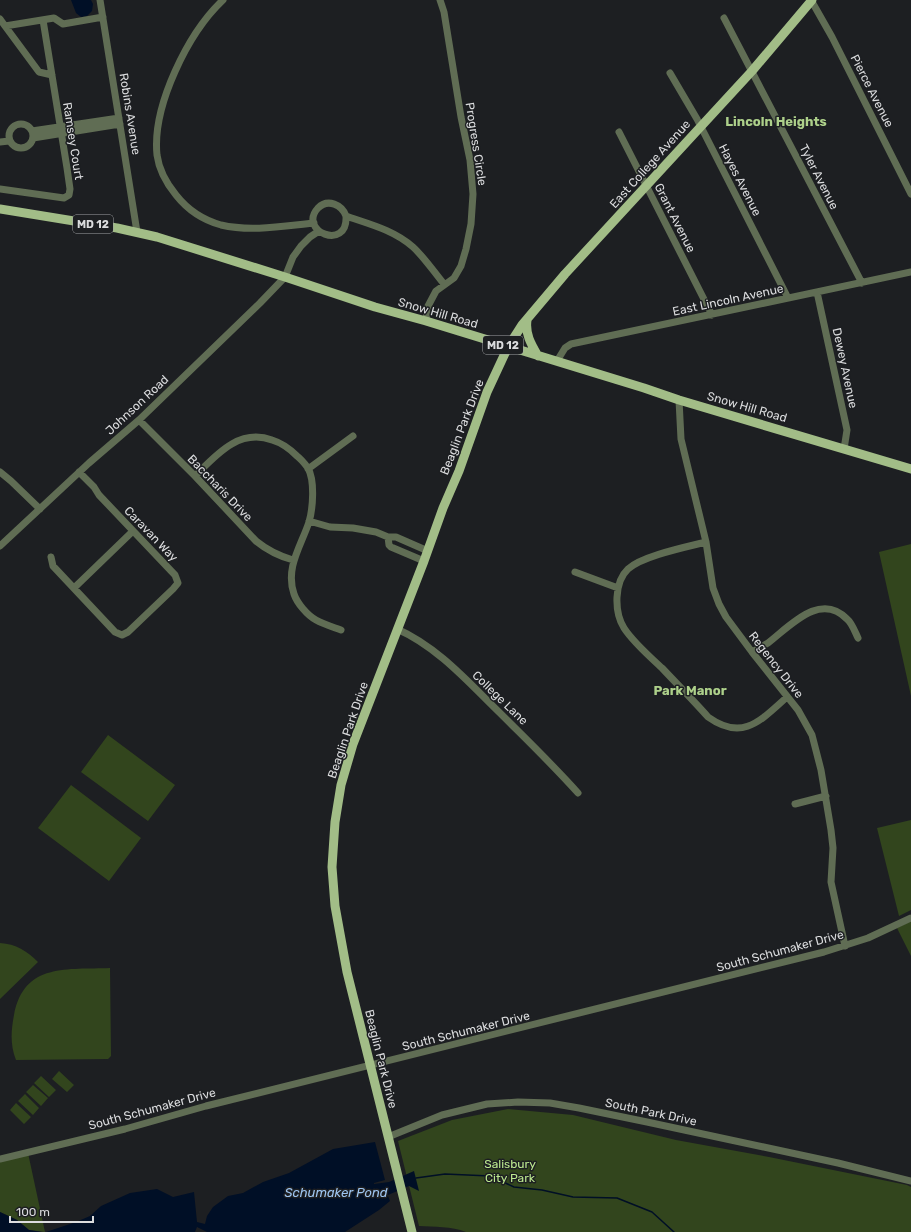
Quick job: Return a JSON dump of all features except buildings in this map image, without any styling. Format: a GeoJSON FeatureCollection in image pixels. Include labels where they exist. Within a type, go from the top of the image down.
{"type":"FeatureCollection","features":[{"type":"Feature","properties":{"kind":"main road","name":"East College Avenue"},"geometry":{"type":"LineString","coordinates":[[508,347],[528,319],[565,274],[752,71],[811,0]]}},
{"type":"Feature","properties":{"kind":"main road","name":"Snow Hill Road"},"geometry":{"type":"LineString","coordinates":[[0,209],[97,224],[137,232],[191,247],[374,307],[426,321],[679,400],[911,469]]}},
{"type":"Feature","properties":{"kind":"main road"},"geometry":{"type":"LineString","coordinates":[[528,319],[526,326],[528,338],[538,356]]}},
{"type":"Feature","properties":{"kind":"main road","name":"Beaglin Park Drive"},"geometry":{"type":"LineString","coordinates":[[412,1232],[370,1066],[341,942],[333,889],[333,848],[337,805],[353,744],[488,392],[508,347]]}},
{"type":"Feature","properties":{"kind":"street","name":"Robins Avenue"},"geometry":{"type":"LineString","coordinates":[[100,0],[137,232]]}},
{"type":"Feature","properties":{"kind":"street"},"geometry":{"type":"LineString","coordinates":[[223,0],[193,37],[180,59],[173,77],[164,102],[157,141],[157,156],[161,171],[166,181],[182,202],[193,212],[220,225],[256,228],[314,223]]}},
{"type":"Feature","properties":{"kind":"street","name":"Progress Circle"},"geometry":{"type":"LineString","coordinates":[[426,321],[427,308],[436,291],[454,278],[461,266],[471,224],[473,194],[470,160],[461,117],[444,12],[440,0]]}},
{"type":"Feature","properties":{"kind":"street","name":"Pierce Avenue"},"geometry":{"type":"LineString","coordinates":[[811,0],[832,38],[911,194]]}},
{"type":"Feature","properties":{"kind":"street"},"geometry":{"type":"LineString","coordinates":[[5,26],[54,18],[63,24],[103,17]]}},
{"type":"Feature","properties":{"kind":"street","name":"Tyler Avenue"},"geometry":{"type":"LineString","coordinates":[[724,18],[862,283]]}},
{"type":"Feature","properties":{"kind":"street"},"geometry":{"type":"LineString","coordinates":[[0,19],[39,72],[52,75]]}},
{"type":"Feature","properties":{"kind":"street","name":"Ramsey Court"},"geometry":{"type":"LineString","coordinates":[[0,189],[64,198],[69,196],[70,190],[43,20]]}},
{"type":"Feature","properties":{"kind":"street","name":"Hayes Avenue"},"geometry":{"type":"LineString","coordinates":[[670,73],[700,126],[788,298]]}},
{"type":"Feature","properties":{"kind":"street"},"geometry":{"type":"LineString","coordinates":[[33,134],[120,121]]}},
{"type":"Feature","properties":{"kind":"street"},"geometry":{"type":"LineString","coordinates":[[24,124],[28,126],[33,134],[31,143],[24,148],[16,147],[10,140],[10,131],[16,125],[24,124]]}},
{"type":"Feature","properties":{"kind":"street","name":"Grant Avenue"},"geometry":{"type":"LineString","coordinates":[[619,132],[712,315]]}},
{"type":"Feature","properties":{"kind":"street"},"geometry":{"type":"LineString","coordinates":[[0,142],[10,140]]}},
{"type":"Feature","properties":{"kind":"street"},"geometry":{"type":"LineString","coordinates":[[326,204],[336,204],[344,211],[346,216],[345,226],[338,233],[329,236],[319,231],[314,223],[315,213],[326,204]]}},
{"type":"Feature","properties":{"kind":"street"},"geometry":{"type":"LineString","coordinates":[[346,216],[402,238],[413,247],[444,284]]}},
{"type":"Feature","properties":{"kind":"street"},"geometry":{"type":"LineString","coordinates":[[286,277],[293,257],[297,251],[310,236],[319,231]]}},
{"type":"Feature","properties":{"kind":"street","name":"East Lincoln Avenue"},"geometry":{"type":"LineString","coordinates":[[557,361],[565,348],[571,344],[911,272]]}},
{"type":"Feature","properties":{"kind":"street","name":"Johnson Road"},"geometry":{"type":"LineString","coordinates":[[0,546],[79,472],[139,420],[286,277]]}},
{"type":"Feature","properties":{"kind":"street","name":"Dewey Avenue"},"geometry":{"type":"LineString","coordinates":[[817,292],[847,430],[844,449]]}},
{"type":"Feature","properties":{"kind":"street","name":"Regency Drive"},"geometry":{"type":"LineString","coordinates":[[679,400],[681,439],[706,542],[713,588],[719,604],[726,617],[752,652],[798,710],[812,735],[832,830],[833,848],[831,882],[845,946]]}},
{"type":"Feature","properties":{"kind":"street","name":"Baccharis Drive"},"geometry":{"type":"LineString","coordinates":[[139,420],[195,476],[256,541],[264,548],[294,560]]}},
{"type":"Feature","properties":{"kind":"street"},"geometry":{"type":"LineString","coordinates":[[308,469],[353,436]]}},
{"type":"Feature","properties":{"kind":"street"},"geometry":{"type":"LineString","coordinates":[[195,476],[213,457],[234,442],[243,438],[257,437],[274,440],[288,448],[300,458],[308,469],[313,499],[309,521],[291,568],[294,595],[302,607],[316,620],[341,630]]}},
{"type":"Feature","properties":{"kind":"street","name":"Caravan Way"},"geometry":{"type":"LineString","coordinates":[[51,557],[53,566],[115,632],[122,635],[128,632],[178,583],[175,575],[99,496],[94,486],[79,472]]}},
{"type":"Feature","properties":{"kind":"street"},"geometry":{"type":"LineString","coordinates":[[0,473],[11,481],[40,510]]}},
{"type":"Feature","properties":{"kind":"street"},"geometry":{"type":"LineString","coordinates":[[309,521],[330,527],[364,529],[388,537],[396,537],[428,551]]}},
{"type":"Feature","properties":{"kind":"street"},"geometry":{"type":"LineString","coordinates":[[74,588],[133,531]]}},
{"type":"Feature","properties":{"kind":"street"},"geometry":{"type":"LineString","coordinates":[[388,537],[389,545],[391,547],[424,561]]}},
{"type":"Feature","properties":{"kind":"street"},"geometry":{"type":"LineString","coordinates":[[706,542],[640,561],[628,569],[621,579],[618,588],[618,610],[624,628],[646,654],[708,717],[718,724],[730,727],[747,727],[763,718],[787,696]]}},
{"type":"Feature","properties":{"kind":"street"},"geometry":{"type":"LineString","coordinates":[[575,572],[618,588]]}},
{"type":"Feature","properties":{"kind":"street"},"geometry":{"type":"LineString","coordinates":[[752,652],[768,643],[804,615],[812,611],[822,609],[836,611],[848,619],[858,638]]}},
{"type":"Feature","properties":{"kind":"street","name":"College Lane"},"geometry":{"type":"LineString","coordinates":[[398,629],[413,636],[446,661],[534,746],[578,793]]}},
{"type":"Feature","properties":{"kind":"street"},"geometry":{"type":"LineString","coordinates":[[795,804],[826,796]]}},
{"type":"Feature","properties":{"kind":"street","name":"South Schumaker Drive"},"geometry":{"type":"LineString","coordinates":[[0,1159],[125,1129],[206,1106],[845,946],[868,938],[911,918]]}},
{"type":"Feature","properties":{"kind":"street","name":"South Park Drive"},"geometry":{"type":"LineString","coordinates":[[388,1137],[442,1116],[487,1104],[518,1102],[550,1103],[586,1109],[845,1165],[911,1181]]}},
{"type":"Feature","properties":{"kind":"green space"},"geometry":{"type":"Polygon","coordinates":[[[911,544],[911,696],[879,552],[911,544]]]}},
{"type":"Feature","properties":{"kind":"green space"},"geometry":{"type":"Polygon","coordinates":[[[108,735],[175,785],[148,821],[81,772],[108,735]]]}},
{"type":"Feature","properties":{"kind":"green space"},"geometry":{"type":"Polygon","coordinates":[[[71,785],[141,838],[109,881],[38,828],[71,785]]]}},
{"type":"Feature","properties":{"kind":"green space"},"geometry":{"type":"Polygon","coordinates":[[[911,820],[911,910],[899,916],[877,828],[911,820]]]}},
{"type":"Feature","properties":{"kind":"green space"},"geometry":{"type":"Polygon","coordinates":[[[911,921],[911,956],[897,928],[911,921]]]}},
{"type":"Feature","properties":{"kind":"green space"},"geometry":{"type":"Polygon","coordinates":[[[0,943],[21,949],[38,962],[0,999],[0,943]]]}},
{"type":"Feature","properties":{"kind":"green space"},"geometry":{"type":"Polygon","coordinates":[[[110,968],[111,1056],[108,1059],[16,1060],[12,1043],[13,1021],[19,998],[27,986],[38,977],[50,972],[110,968]]]}},
{"type":"Feature","properties":{"kind":"green space"},"geometry":{"type":"Polygon","coordinates":[[[59,1071],[74,1085],[67,1092],[52,1079],[59,1071]]]}},
{"type":"Feature","properties":{"kind":"green space"},"geometry":{"type":"Polygon","coordinates":[[[41,1076],[56,1090],[49,1097],[34,1083],[41,1076]]]}},
{"type":"Feature","properties":{"kind":"green space"},"geometry":{"type":"Polygon","coordinates":[[[33,1085],[48,1098],[41,1106],[26,1092],[33,1085]]]}},
{"type":"Feature","properties":{"kind":"green space"},"geometry":{"type":"Polygon","coordinates":[[[25,1094],[39,1108],[33,1115],[18,1101],[25,1094]]]}},
{"type":"Feature","properties":{"kind":"green space"},"geometry":{"type":"Polygon","coordinates":[[[16,1103],[31,1117],[24,1124],[10,1110],[16,1103]]]}},
{"type":"Feature","properties":{"kind":"green space","name":"Salisbury City Park"},"geometry":{"type":"Polygon","coordinates":[[[508,1109],[573,1115],[676,1140],[907,1185],[911,1187],[911,1232],[466,1232],[449,1228],[419,1226],[398,1141],[452,1120],[508,1109]]]}},
{"type":"Feature","properties":{"kind":"green space"},"geometry":{"type":"Polygon","coordinates":[[[28,1153],[45,1232],[29,1230],[17,1220],[0,1212],[0,1159],[28,1153]]]}},
{"type":"Feature","properties":{"kind":"water"},"geometry":{"type":"Polygon","coordinates":[[[71,0],[91,0],[93,4],[92,11],[87,16],[81,17],[76,13],[71,0]]]}},
{"type":"Feature","properties":{"kind":"water","name":"Schumaker Pond"},"geometry":{"type":"Polygon","coordinates":[[[375,1142],[385,1180],[374,1184],[389,1182],[414,1171],[419,1191],[409,1186],[388,1195],[377,1197],[377,1199],[388,1196],[390,1201],[345,1232],[207,1232],[197,1227],[195,1232],[46,1232],[90,1216],[101,1206],[130,1193],[157,1189],[173,1197],[194,1192],[197,1222],[205,1224],[207,1216],[213,1207],[228,1196],[243,1193],[263,1182],[289,1173],[333,1149],[375,1142]]]}},
{"type":"Feature","properties":{"kind":"water"},"geometry":{"type":"Polygon","coordinates":[[[0,1212],[17,1220],[29,1230],[42,1232],[0,1232],[0,1212]]]}},
{"type":"Feature","properties":{"kind":"waterway"},"geometry":{"type":"LineString","coordinates":[[416,1178],[445,1174],[490,1176],[514,1187],[542,1190],[573,1197],[617,1198],[652,1212],[674,1232]]}},
{"type":"Feature","properties":{"kind":"district","name":"Lincoln Heights"},"geometry":{"type":"Point","coordinates":[776,121]}},
{"type":"Feature","properties":{"kind":"district","name":"Park Manor"},"geometry":{"type":"Point","coordinates":[690,690]}}]}
